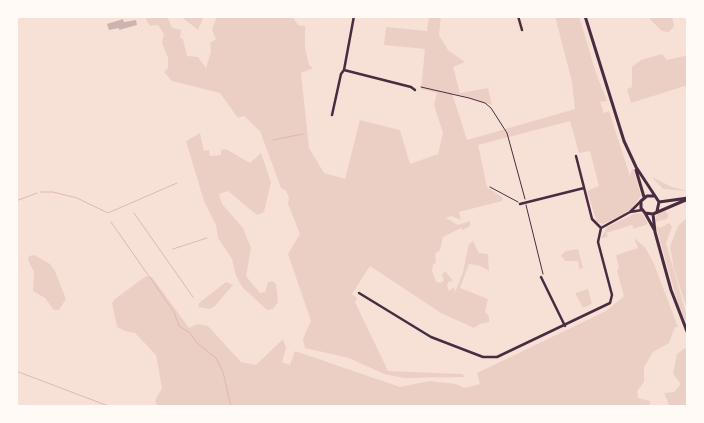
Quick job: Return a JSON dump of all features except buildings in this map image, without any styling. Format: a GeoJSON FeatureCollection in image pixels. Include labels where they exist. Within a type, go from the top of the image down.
{"type":"FeatureCollection","features":[{"type":"Feature","properties":{"kind":"main road"},"geometry":{"type":"LineString","coordinates":[[585,16],[624,141],[636,167],[659,202]]}},
{"type":"Feature","properties":{"kind":"main road"},"geometry":{"type":"LineString","coordinates":[[636,167],[644,197]]}},
{"type":"Feature","properties":{"kind":"main road"},"geometry":{"type":"LineString","coordinates":[[644,197],[654,197]]}},
{"type":"Feature","properties":{"kind":"main road"},"geometry":{"type":"LineString","coordinates":[[644,197],[641,201],[642,210],[655,232]]}},
{"type":"Feature","properties":{"kind":"main road"},"geometry":{"type":"LineString","coordinates":[[659,202],[688,198]]}},
{"type":"Feature","properties":{"kind":"main road"},"geometry":{"type":"LineString","coordinates":[[645,214],[653,214],[688,198]]}},
{"type":"Feature","properties":{"kind":"main road"},"geometry":{"type":"LineString","coordinates":[[657,211],[659,202]]}},
{"type":"Feature","properties":{"kind":"main road"},"geometry":{"type":"LineString","coordinates":[[653,214],[655,232],[671,290],[688,334]]}},
{"type":"Feature","properties":{"kind":"street"},"geometry":{"type":"LineString","coordinates":[[332,115],[341,74],[344,70],[354,16]]}},
{"type":"Feature","properties":{"kind":"street"},"geometry":{"type":"LineString","coordinates":[[518,16],[522,30]]}},
{"type":"Feature","properties":{"kind":"street"},"geometry":{"type":"LineString","coordinates":[[344,70],[411,87],[415,90]]}},
{"type":"Feature","properties":{"kind":"street"},"geometry":{"type":"LineString","coordinates":[[576,156],[593,222],[601,228]]}},
{"type":"Feature","properties":{"kind":"street"},"geometry":{"type":"LineString","coordinates":[[520,204],[584,188]]}},
{"type":"Feature","properties":{"kind":"street"},"geometry":{"type":"LineString","coordinates":[[359,293],[431,337],[490,358],[503,355],[603,308],[611,302],[612,295],[598,242],[601,228],[630,212],[641,201]]}},
{"type":"Feature","properties":{"kind":"street"},"geometry":{"type":"LineString","coordinates":[[630,212],[642,210]]}},
{"type":"Feature","properties":{"kind":"street"},"geometry":{"type":"LineString","coordinates":[[542,277],[564,326]]}},
{"type":"Feature","properties":{"kind":"path"},"geometry":{"type":"LineString","coordinates":[[421,87],[485,103],[498,116],[507,133],[525,200]]}},
{"type":"Feature","properties":{"kind":"path"},"geometry":{"type":"LineString","coordinates":[[490,186],[520,204]]}},
{"type":"Feature","properties":{"kind":"path"},"geometry":{"type":"LineString","coordinates":[[526,205],[543,270],[542,277]]}},
{"type":"Feature","properties":{"kind":"shaded area"},"geometry":{"type":"Polygon","coordinates":[[[144,16],[167,16],[172,28],[181,30],[180,38],[183,39],[187,56],[198,57],[206,68],[211,52],[210,43],[216,39],[212,30],[217,16],[292,16],[298,25],[305,26],[305,48],[309,65],[313,68],[301,73],[309,148],[324,173],[345,179],[360,120],[400,130],[410,164],[438,154],[443,133],[434,105],[437,93],[421,89],[425,49],[384,45],[386,27],[427,31],[429,16],[441,16],[439,35],[448,50],[465,62],[453,67],[460,93],[488,88],[492,105],[452,93],[467,140],[575,109],[572,82],[555,16],[579,16],[596,73],[607,101],[600,102],[604,113],[609,111],[629,173],[628,178],[633,168],[641,196],[631,209],[622,215],[603,224],[597,222],[587,191],[599,186],[590,151],[579,153],[570,121],[478,145],[487,187],[503,198],[502,201],[459,212],[461,220],[451,216],[446,218],[458,225],[470,221],[470,226],[463,230],[461,228],[443,237],[440,250],[435,254],[436,263],[433,264],[432,271],[436,282],[441,283],[444,280],[442,275],[445,271],[453,281],[447,285],[449,291],[454,287],[455,292],[463,272],[469,244],[473,241],[479,253],[488,254],[489,271],[480,266],[469,264],[460,288],[488,299],[485,312],[489,316],[489,322],[474,328],[441,313],[370,266],[352,294],[357,298],[355,302],[388,371],[463,374],[464,377],[404,378],[384,374],[349,358],[305,348],[303,339],[311,321],[288,254],[300,234],[288,204],[289,198],[286,191],[281,188],[260,131],[244,116],[238,118],[220,93],[172,81],[164,72],[168,68],[168,58],[162,43],[164,34],[158,25],[150,26],[144,16]]]}},
{"type":"Feature","properties":{"kind":"shaded area"},"geometry":{"type":"Polygon","coordinates":[[[184,16],[204,16],[198,30],[184,19],[184,16]]]}},
{"type":"Feature","properties":{"kind":"shaded area"},"geometry":{"type":"Polygon","coordinates":[[[647,16],[672,16],[674,26],[669,32],[662,31],[647,16]]]}},
{"type":"Feature","properties":{"kind":"shaded area"},"geometry":{"type":"Polygon","coordinates":[[[662,54],[667,60],[688,55],[688,85],[631,103],[627,89],[632,87],[632,67],[641,60],[662,54]]]}},
{"type":"Feature","properties":{"kind":"shaded area"},"geometry":{"type":"Polygon","coordinates":[[[200,133],[204,151],[209,150],[210,156],[221,155],[221,150],[226,149],[250,163],[261,153],[271,182],[264,212],[258,215],[228,191],[219,194],[222,204],[243,228],[251,248],[246,276],[260,293],[265,292],[268,282],[273,281],[276,284],[278,302],[273,309],[267,310],[243,288],[236,276],[232,259],[218,238],[216,225],[204,201],[186,141],[200,133]]]}},
{"type":"Feature","properties":{"kind":"shaded area"},"geometry":{"type":"Polygon","coordinates":[[[652,177],[672,187],[688,191],[663,189],[652,177]]]}},
{"type":"Feature","properties":{"kind":"shaded area"},"geometry":{"type":"Polygon","coordinates":[[[665,210],[667,214],[669,213],[667,219],[655,222],[657,214],[665,210]]]}},
{"type":"Feature","properties":{"kind":"shaded area"},"geometry":{"type":"Polygon","coordinates":[[[636,213],[643,214],[648,224],[634,229],[632,225],[606,233],[608,237],[601,238],[607,227],[636,213]]]}},
{"type":"Feature","properties":{"kind":"shaded area"},"geometry":{"type":"Polygon","coordinates":[[[688,217],[688,313],[674,269],[670,247],[678,226],[688,217]]]}},
{"type":"Feature","properties":{"kind":"shaded area"},"geometry":{"type":"Polygon","coordinates":[[[669,223],[672,227],[666,243],[688,320],[688,328],[678,304],[656,226],[660,228],[669,223]]]}},
{"type":"Feature","properties":{"kind":"shaded area"},"geometry":{"type":"Polygon","coordinates":[[[634,238],[645,247],[654,264],[678,327],[675,327],[669,343],[653,352],[644,367],[644,382],[637,391],[638,398],[650,401],[649,407],[158,407],[155,401],[162,388],[156,355],[135,333],[117,327],[112,303],[146,276],[152,277],[189,328],[198,324],[208,326],[241,362],[256,365],[283,339],[286,348],[282,362],[290,365],[295,351],[400,387],[429,381],[456,384],[465,388],[480,384],[477,373],[606,311],[624,296],[617,271],[619,267],[616,255],[638,248],[634,238]]]}},
{"type":"Feature","properties":{"kind":"shaded area"},"geometry":{"type":"Polygon","coordinates":[[[578,249],[583,268],[579,269],[578,261],[565,261],[561,255],[566,251],[578,249]]]}},
{"type":"Feature","properties":{"kind":"shaded area"},"geometry":{"type":"Polygon","coordinates":[[[34,255],[50,264],[55,271],[66,299],[59,310],[54,310],[45,298],[33,291],[34,272],[28,260],[29,256],[34,255]]]}},
{"type":"Feature","properties":{"kind":"shaded area"},"geometry":{"type":"Polygon","coordinates":[[[226,282],[233,285],[215,306],[210,309],[198,307],[199,303],[226,282]]]}},
{"type":"Feature","properties":{"kind":"shaded area"},"geometry":{"type":"Polygon","coordinates":[[[588,289],[592,304],[583,308],[575,293],[588,289]]]}},
{"type":"Feature","properties":{"kind":"shaded area"},"geometry":{"type":"Polygon","coordinates":[[[685,348],[688,354],[688,407],[670,407],[664,393],[674,392],[681,384],[673,374],[677,354],[685,348]]]}},
{"type":"Feature","properties":{"kind":"waterway"},"geometry":{"type":"LineString","coordinates":[[273,140],[303,134]]}},
{"type":"Feature","properties":{"kind":"waterway"},"geometry":{"type":"LineString","coordinates":[[41,192],[53,192],[77,198],[108,213],[177,183]]}},
{"type":"Feature","properties":{"kind":"waterway"},"geometry":{"type":"LineString","coordinates":[[16,201],[37,193]]}},
{"type":"Feature","properties":{"kind":"waterway"},"geometry":{"type":"LineString","coordinates":[[134,213],[193,297]]}},
{"type":"Feature","properties":{"kind":"waterway"},"geometry":{"type":"LineString","coordinates":[[111,222],[174,312],[179,326],[190,333],[197,343],[216,358],[223,372],[231,407]]}},
{"type":"Feature","properties":{"kind":"waterway"},"geometry":{"type":"LineString","coordinates":[[173,249],[207,238]]}},
{"type":"Feature","properties":{"kind":"waterway"},"geometry":{"type":"LineString","coordinates":[[16,371],[111,407]]}}]}
